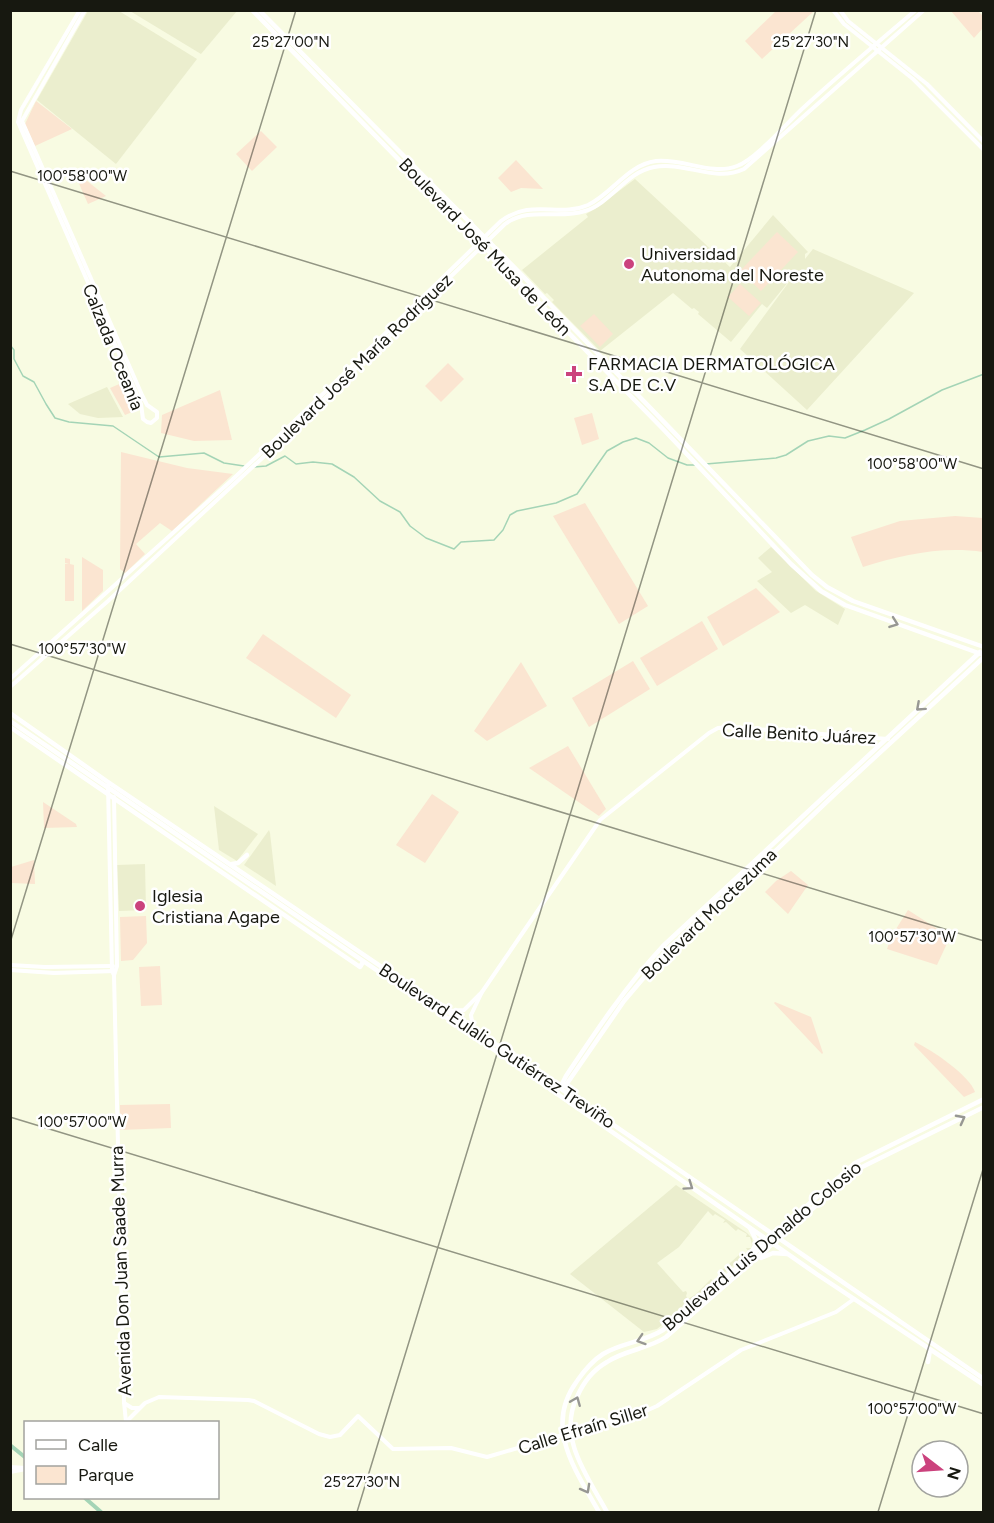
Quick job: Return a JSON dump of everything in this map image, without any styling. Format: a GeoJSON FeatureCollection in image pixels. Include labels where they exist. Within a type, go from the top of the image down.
{"type":"FeatureCollection","features":[{"type":"Feature","properties":{"kind":"main road","name":"Boulevard José Musa de León"},"geometry":{"type":"LineString","coordinates":[[252,10],[712,472],[804,568],[827,587],[853,602],[984,648]]}},
{"type":"Feature","properties":{"kind":"main road","name":"Boulevard José Musa de León"},"geometry":{"type":"LineString","coordinates":[[259,10],[373,124],[430,187]]}},
{"type":"Feature","properties":{"kind":"main road"},"geometry":{"type":"LineString","coordinates":[[353,113],[359,114],[373,124]]}},
{"type":"Feature","properties":{"kind":"main road","name":"Boulevard José Musa de León"},"geometry":{"type":"LineString","coordinates":[[483,241],[791,564],[832,598],[862,612],[982,655]]}},
{"type":"Feature","properties":{"kind":"main road","name":"Boulevard Moctezuma"},"geometry":{"type":"LineString","coordinates":[[560,1088],[570,1079],[624,1001],[669,948],[722,902],[895,740],[982,655],[984,648]]}},
{"type":"Feature","properties":{"kind":"main road","name":"Boulevard Moctezuma"},"geometry":{"type":"LineString","coordinates":[[560,1088],[612,1008],[655,955],[885,739],[982,655]]}},
{"type":"Feature","properties":{"kind":"main road","name":"Boulevard Eulalio Gutiérrez Treviño"},"geometry":{"type":"LineString","coordinates":[[10,712],[110,785],[114,799],[360,967],[363,962]]}},
{"type":"Feature","properties":{"kind":"main road","name":"Boulevard Eulalio Gutiérrez Treviño"},"geometry":{"type":"LineString","coordinates":[[10,721],[231,864],[474,1029],[560,1088],[574,1101],[714,1203],[984,1385]]}},
{"type":"Feature","properties":{"kind":"main road","name":"Boulevard Eulalio Gutiérrez Treviño"},"geometry":{"type":"LineString","coordinates":[[10,728],[247,883],[538,1080],[574,1101],[984,1379]]}},
{"type":"Feature","properties":{"kind":"main road"},"geometry":{"type":"LineString","coordinates":[[231,864],[238,863],[248,855]]}},
{"type":"Feature","properties":{"kind":"main road"},"geometry":{"type":"LineString","coordinates":[[240,871],[247,883]]}},
{"type":"Feature","properties":{"kind":"main road"},"geometry":{"type":"LineString","coordinates":[[570,1079],[570,1091],[574,1101]]}},
{"type":"Feature","properties":{"kind":"main road"},"geometry":{"type":"LineString","coordinates":[[538,1080],[554,1088],[560,1088]]}},
{"type":"Feature","properties":{"kind":"main road","name":"Boulevard Luis Donaldo Colosio"},"geometry":{"type":"LineString","coordinates":[[599,1512],[573,1466],[563,1435],[563,1410],[567,1397],[588,1366],[609,1351],[657,1334],[774,1236],[855,1163],[984,1099]]}},
{"type":"Feature","properties":{"kind":"main road","name":"Boulevard Luis Donaldo Colosio"},"geometry":{"type":"LineString","coordinates":[[607,1512],[577,1458],[570,1433],[575,1401],[586,1380],[613,1358],[648,1347],[673,1332],[864,1165],[984,1107]]}},
{"type":"Feature","properties":{"kind":"main road"},"geometry":{"type":"LineString","coordinates":[[713,1194],[714,1203]]}},
{"type":"Feature","properties":{"kind":"main road"},"geometry":{"type":"LineString","coordinates":[[745,1261],[757,1242],[748,1226]]}},
{"type":"Feature","properties":{"kind":"main road"},"geometry":{"type":"LineString","coordinates":[[789,1232],[787,1238],[790,1247]]}},
{"type":"Feature","properties":{"kind":"main road"},"geometry":{"type":"LineString","coordinates":[[758,1258],[772,1253],[789,1254]]}},
{"type":"Feature","properties":{"kind":"main road"},"geometry":{"type":"LineString","coordinates":[[843,1283],[854,1299],[860,1298],[892,1317]]}},
{"type":"Feature","properties":{"kind":"main road"},"geometry":{"type":"LineString","coordinates":[[673,1332],[676,1326],[699,1305],[698,1301]]}},
{"type":"Feature","properties":{"kind":"main road"},"geometry":{"type":"LineString","coordinates":[[915,1340],[929,1342],[928,1362]]}},
{"type":"Feature","properties":{"kind":"main road"},"geometry":{"type":"LineString","coordinates":[[939,1356],[953,1359]]}},
{"type":"Feature","properties":{"kind":"street"},"geometry":{"type":"LineString","coordinates":[[20,122],[20,113],[24,104],[80,10]]}},
{"type":"Feature","properties":{"kind":"street"},"geometry":{"type":"LineString","coordinates":[[20,122],[85,10]]}},
{"type":"Feature","properties":{"kind":"street"},"geometry":{"type":"LineString","coordinates":[[833,10],[844,24],[927,84],[984,142]]}},
{"type":"Feature","properties":{"kind":"street"},"geometry":{"type":"LineString","coordinates":[[840,10],[848,21],[913,79],[984,150]]}},
{"type":"Feature","properties":{"kind":"street"},"geometry":{"type":"LineString","coordinates":[[877,47],[916,10]]}},
{"type":"Feature","properties":{"kind":"street"},"geometry":{"type":"LineString","coordinates":[[877,47],[924,10]]}},
{"type":"Feature","properties":{"kind":"street","name":"Boulevard José María Rodríguez"},"geometry":{"type":"LineString","coordinates":[[10,679],[269,452],[501,221],[519,210],[588,205],[634,169],[647,163],[670,161],[724,169],[751,161],[877,47]]}},
{"type":"Feature","properties":{"kind":"street","name":"Calzada Oceanía"},"geometry":{"type":"LineString","coordinates":[[20,122],[147,405],[157,412],[158,418],[154,422],[147,422],[143,418],[141,404],[20,122]]}},
{"type":"Feature","properties":{"kind":"street","name":"Boulevard José María Rodríguez"},"geometry":{"type":"LineString","coordinates":[[10,687],[239,477],[264,450],[483,241]]}},
{"type":"Feature","properties":{"kind":"street","name":"Calle Benito Juárez"},"geometry":{"type":"LineString","coordinates":[[482,992],[600,820],[709,732],[729,727],[895,740]]}},
{"type":"Feature","properties":{"kind":"street","name":"Avenida Don Juan Saade Murra"},"geometry":{"type":"LineString","coordinates":[[111,794],[126,1421]]}},
{"type":"Feature","properties":{"kind":"street","name":"Avenida Don Juan Saade Murra"},"geometry":{"type":"LineString","coordinates":[[114,799],[115,970]]}},
{"type":"Feature","properties":{"kind":"street"},"geometry":{"type":"LineString","coordinates":[[10,964],[115,970]]}},
{"type":"Feature","properties":{"kind":"street"},"geometry":{"type":"LineString","coordinates":[[10,970],[54,974],[115,970]]}},
{"type":"Feature","properties":{"kind":"street"},"geometry":{"type":"LineString","coordinates":[[446,1011],[464,1010],[482,992]]}},
{"type":"Feature","properties":{"kind":"street"},"geometry":{"type":"LineString","coordinates":[[474,1029],[471,1016],[482,992]]}},
{"type":"Feature","properties":{"kind":"street","name":"Calle Efraín Siller"},"geometry":{"type":"LineString","coordinates":[[140,1408],[149,1400],[164,1396],[252,1400],[319,1434],[330,1437],[340,1435],[358,1416],[393,1449],[452,1448],[487,1457],[653,1408],[741,1350],[836,1312],[854,1299]]}},
{"type":"Feature","properties":{"kind":"street"},"geometry":{"type":"LineString","coordinates":[[124,1402],[132,1408],[140,1408]]}},
{"type":"Feature","properties":{"kind":"street"},"geometry":{"type":"LineString","coordinates":[[127,1421],[140,1408]]}},
{"type":"Feature","properties":{"kind":"shaded area"},"geometry":{"type":"Polygon","coordinates":[[[237,10],[201,54],[130,11],[237,10]]]}},
{"type":"Feature","properties":{"kind":"shaded area"},"geometry":{"type":"Polygon","coordinates":[[[88,11],[119,11],[197,59],[116,164],[37,100],[88,11]]]}},
{"type":"Feature","properties":{"kind":"shaded area","name":"Universidad Autonoma del Noreste"},"geometry":{"type":"Polygon","coordinates":[[[635,179],[730,267],[773,215],[808,252],[805,254],[805,259],[813,249],[914,293],[807,410],[740,349],[794,275],[767,308],[762,304],[731,342],[698,314],[699,312],[673,293],[600,351],[552,302],[554,300],[522,270],[588,217],[586,214],[635,179]]]}},
{"type":"Feature","properties":{"kind":"shaded area"},"geometry":{"type":"Polygon","coordinates":[[[107,387],[123,417],[98,418],[80,414],[68,404],[107,387]]]}},
{"type":"Feature","properties":{"kind":"shaded area"},"geometry":{"type":"Polygon","coordinates":[[[771,547],[816,591],[845,609],[838,625],[805,605],[791,613],[757,581],[772,572],[758,558],[771,547]]]}},
{"type":"Feature","properties":{"kind":"shaded area"},"geometry":{"type":"Polygon","coordinates":[[[214,806],[258,834],[237,861],[219,850],[214,806]]]}},
{"type":"Feature","properties":{"kind":"shaded area"},"geometry":{"type":"Polygon","coordinates":[[[269,830],[270,833],[276,886],[244,865],[269,830]]]}},
{"type":"Feature","properties":{"kind":"shaded area"},"geometry":{"type":"Polygon","coordinates":[[[145,864],[146,910],[119,911],[117,865],[145,864]]]}},
{"type":"Feature","properties":{"kind":"shaded area"},"geometry":{"type":"Polygon","coordinates":[[[676,1185],[747,1233],[752,1238],[753,1244],[751,1248],[749,1252],[657,1329],[644,1332],[570,1274],[676,1185]],[[708,1211],[679,1247],[657,1263],[683,1292],[686,1291],[688,1299],[711,1279],[713,1281],[740,1254],[742,1256],[748,1251],[746,1248],[751,1248],[752,1245],[750,1237],[746,1237],[747,1234],[738,1229],[736,1231],[726,1222],[723,1223],[725,1220],[715,1214],[713,1216],[708,1211]]]}},
{"type":"Feature","properties":{"kind":"green space"},"geometry":{"type":"Polygon","coordinates":[[[776,11],[814,11],[762,59],[745,41],[776,11]]]}},
{"type":"Feature","properties":{"kind":"green space"},"geometry":{"type":"Polygon","coordinates":[[[951,11],[978,11],[983,16],[983,28],[974,38],[951,11]]]}},
{"type":"Feature","properties":{"kind":"green space"},"geometry":{"type":"Polygon","coordinates":[[[36,101],[72,129],[35,146],[25,124],[36,101]]]}},
{"type":"Feature","properties":{"kind":"green space"},"geometry":{"type":"Polygon","coordinates":[[[261,131],[277,147],[252,171],[236,154],[261,131]]]}},
{"type":"Feature","properties":{"kind":"green space"},"geometry":{"type":"Polygon","coordinates":[[[516,160],[543,189],[521,188],[511,192],[498,178],[516,160]]]}},
{"type":"Feature","properties":{"kind":"green space"},"geometry":{"type":"Polygon","coordinates":[[[73,170],[106,196],[88,204],[73,170]]]}},
{"type":"Feature","properties":{"kind":"green space"},"geometry":{"type":"Polygon","coordinates":[[[777,232],[798,252],[761,291],[740,271],[777,232]]]}},
{"type":"Feature","properties":{"kind":"green space"},"geometry":{"type":"Polygon","coordinates":[[[740,284],[761,303],[749,316],[728,297],[740,284]]]}},
{"type":"Feature","properties":{"kind":"green space"},"geometry":{"type":"Polygon","coordinates":[[[594,314],[613,334],[600,347],[580,326],[594,314]]]}},
{"type":"Feature","properties":{"kind":"green space"},"geometry":{"type":"Polygon","coordinates":[[[448,363],[464,379],[441,402],[425,386],[448,363]]]}},
{"type":"Feature","properties":{"kind":"green space"},"geometry":{"type":"Polygon","coordinates":[[[124,382],[137,410],[125,415],[110,388],[124,382]]]}},
{"type":"Feature","properties":{"kind":"green space"},"geometry":{"type":"Polygon","coordinates":[[[220,390],[232,440],[194,441],[161,433],[162,415],[220,390]]]}},
{"type":"Feature","properties":{"kind":"green space"},"geometry":{"type":"Polygon","coordinates":[[[592,413],[599,439],[582,445],[574,418],[592,413]]]}},
{"type":"Feature","properties":{"kind":"green space"},"geometry":{"type":"Polygon","coordinates":[[[121,452],[187,468],[233,474],[172,531],[160,523],[136,544],[145,554],[125,573],[120,569],[121,452]]]}},
{"type":"Feature","properties":{"kind":"green space"},"geometry":{"type":"Polygon","coordinates":[[[585,503],[648,606],[619,624],[553,516],[585,503]]]}},
{"type":"Feature","properties":{"kind":"green space"},"geometry":{"type":"Polygon","coordinates":[[[955,516],[983,518],[983,552],[937,551],[863,567],[851,537],[900,521],[955,516]]]}},
{"type":"Feature","properties":{"kind":"green space"},"geometry":{"type":"Polygon","coordinates":[[[82,557],[103,570],[103,591],[82,611],[82,557]]]}},
{"type":"Feature","properties":{"kind":"green space"},"geometry":{"type":"Polygon","coordinates":[[[65,558],[70,559],[70,564],[74,565],[74,601],[65,601],[65,564],[69,564],[65,563],[65,558]]]}},
{"type":"Feature","properties":{"kind":"green space"},"geometry":{"type":"Polygon","coordinates":[[[756,588],[780,612],[723,646],[707,617],[756,588]]]}},
{"type":"Feature","properties":{"kind":"green space"},"geometry":{"type":"Polygon","coordinates":[[[702,621],[718,649],[657,686],[640,658],[702,621]]]}},
{"type":"Feature","properties":{"kind":"green space"},"geometry":{"type":"Polygon","coordinates":[[[263,634],[351,695],[336,718],[246,658],[263,634]]]}},
{"type":"Feature","properties":{"kind":"green space"},"geometry":{"type":"Polygon","coordinates":[[[633,661],[650,689],[589,727],[572,698],[633,661]]]}},
{"type":"Feature","properties":{"kind":"green space"},"geometry":{"type":"Polygon","coordinates":[[[521,662],[547,706],[487,741],[474,731],[521,662]]]}},
{"type":"Feature","properties":{"kind":"green space"},"geometry":{"type":"Polygon","coordinates":[[[568,746],[606,809],[599,816],[529,768],[568,746]]]}},
{"type":"Feature","properties":{"kind":"green space"},"geometry":{"type":"Polygon","coordinates":[[[432,794],[459,812],[425,863],[396,845],[432,794]]]}},
{"type":"Feature","properties":{"kind":"green space"},"geometry":{"type":"Polygon","coordinates":[[[43,802],[76,824],[77,827],[44,828],[43,802]]]}},
{"type":"Feature","properties":{"kind":"green space"},"geometry":{"type":"Polygon","coordinates":[[[34,860],[35,884],[11,883],[11,867],[34,860]]]}},
{"type":"Feature","properties":{"kind":"green space"},"geometry":{"type":"Polygon","coordinates":[[[791,871],[808,885],[788,914],[765,892],[791,871]]]}},
{"type":"Feature","properties":{"kind":"green space"},"geometry":{"type":"Polygon","coordinates":[[[908,910],[950,937],[937,965],[887,949],[891,937],[908,910]]]}},
{"type":"Feature","properties":{"kind":"green space"},"geometry":{"type":"Polygon","coordinates":[[[146,916],[147,943],[133,960],[121,961],[120,917],[146,916]]]}},
{"type":"Feature","properties":{"kind":"green space"},"geometry":{"type":"Polygon","coordinates":[[[160,966],[162,1005],[141,1006],[139,967],[160,966]]]}},
{"type":"Feature","properties":{"kind":"green space"},"geometry":{"type":"Polygon","coordinates":[[[774,1003],[811,1017],[822,1054],[774,1003]]]}},
{"type":"Feature","properties":{"kind":"green space"},"geometry":{"type":"Polygon","coordinates":[[[915,1042],[958,1071],[975,1092],[964,1097],[914,1045],[915,1042]]]}},
{"type":"Feature","properties":{"kind":"green space"},"geometry":{"type":"Polygon","coordinates":[[[170,1104],[171,1128],[120,1130],[120,1105],[170,1104]]]}},
{"type":"Feature","properties":{"kind":"waterway"},"geometry":{"type":"LineString","coordinates":[[10,345],[23,376],[34,382],[55,418],[69,422],[113,426],[159,457],[204,453],[224,463],[244,466]]}},
{"type":"Feature","properties":{"kind":"waterway"},"geometry":{"type":"LineString","coordinates":[[706,464],[776,458],[786,455],[808,441],[829,436],[845,438],[889,419],[942,390],[984,374]]}},
{"type":"Feature","properties":{"kind":"waterway"},"geometry":{"type":"LineString","coordinates":[[254,467],[266,466],[285,456],[296,464],[313,462],[332,464],[354,477],[380,501],[400,512],[410,526],[426,538],[454,549],[461,542],[494,540],[503,530],[510,515],[517,511],[556,503],[577,494],[607,451],[623,442],[636,438],[649,443],[668,458],[687,465],[695,465]]}},
{"type":"Feature","properties":{"kind":"waterway"},"geometry":{"type":"LineString","coordinates":[[10,1445],[24,1456]]}},
{"type":"Feature","properties":{"kind":"waterway"},"geometry":{"type":"LineString","coordinates":[[86,1499],[101,1512]]}},
{"type":"Feature","properties":{"kind":"place","name":"Universidad Autonoma del Noreste"},"geometry":{"type":"Point","coordinates":[629,264]}},
{"type":"Feature","properties":{"kind":"place","name":"FARMACIA DERMATOLÓGICA S.A DE C.V"},"geometry":{"type":"Point","coordinates":[574,374]}},
{"type":"Feature","properties":{"kind":"place","name":"Iglesia Cristiana Agape"},"geometry":{"type":"Point","coordinates":[140,906]}}]}
